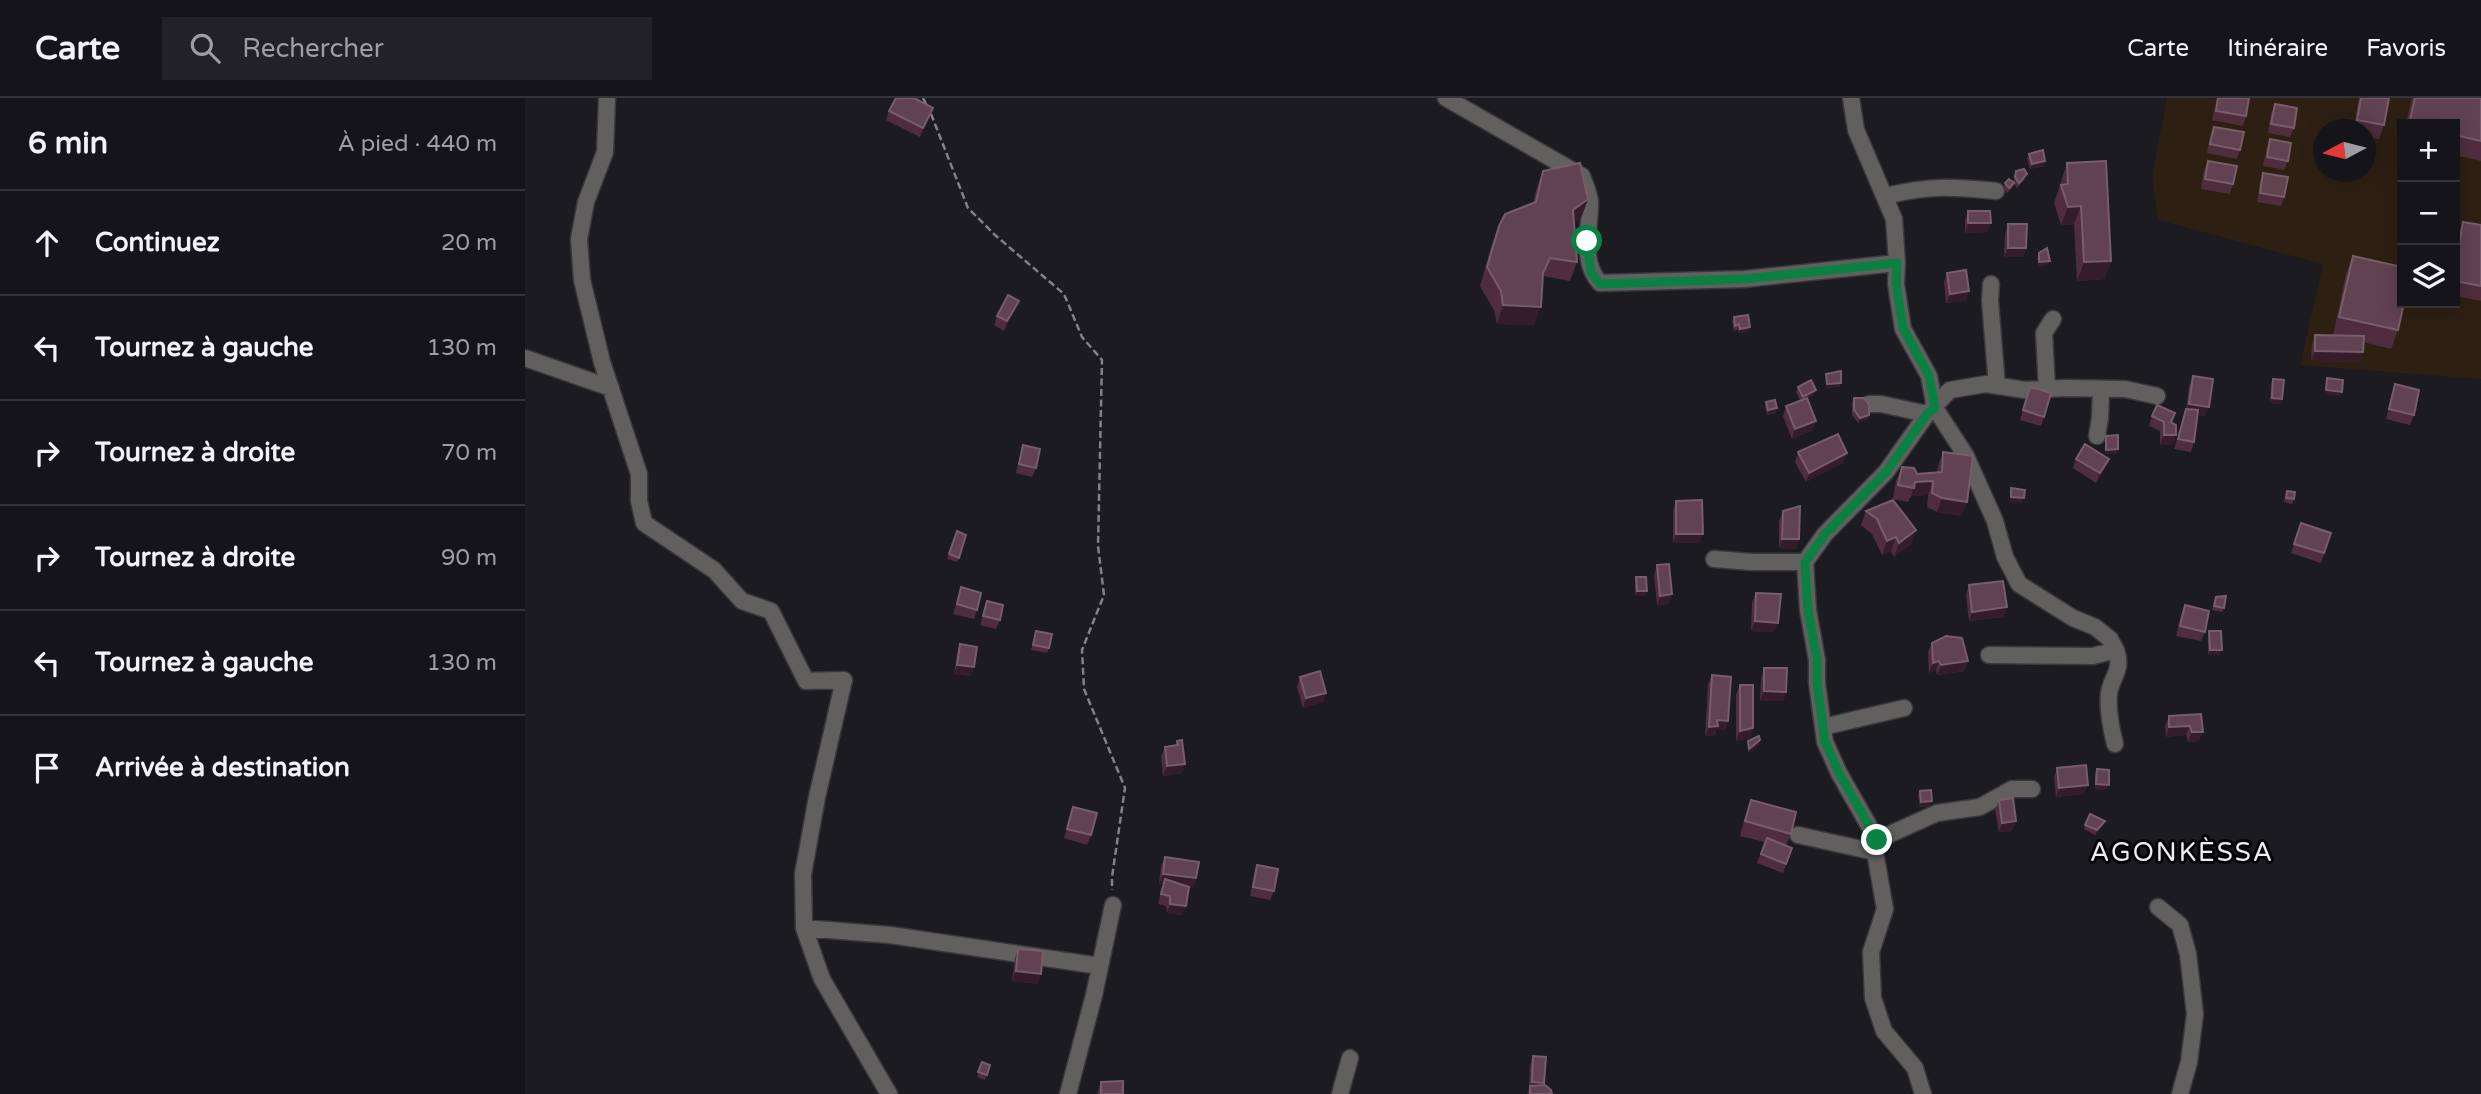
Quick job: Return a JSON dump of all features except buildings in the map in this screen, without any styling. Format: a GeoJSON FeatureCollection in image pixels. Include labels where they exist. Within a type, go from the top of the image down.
{"type":"FeatureCollection","features":[{"type":"Feature","properties":{"kind":"street"},"geometry":{"type":"LineString","coordinates":[[607,98],[605,152],[586,202],[579,239],[582,280],[611,388],[639,474],[639,500],[644,523],[714,570],[742,601],[771,611],[806,681],[844,680],[817,797],[803,874],[804,928],[822,979],[889,1094]]}},
{"type":"Feature","properties":{"kind":"street"},"geometry":{"type":"LineString","coordinates":[[1446,98],[1582,176],[1590,200],[1587,241],[1591,273],[1600,284],[1745,279],[1897,263]]}},
{"type":"Feature","properties":{"kind":"street"},"geometry":{"type":"LineString","coordinates":[[1851,98],[1856,130],[1894,219],[1896,284],[1903,328],[1929,376],[1931,411],[1966,456],[1995,522],[2005,557],[2019,584],[2073,618],[2095,627],[2110,639],[2120,660],[2109,692],[2110,726],[2115,744]]}},
{"type":"Feature","properties":{"kind":"street"},"geometry":{"type":"LineString","coordinates":[[1886,196],[1914,189],[1945,186],[1996,191]]}},
{"type":"Feature","properties":{"kind":"street"},"geometry":{"type":"LineString","coordinates":[[1991,284],[1997,386]]}},
{"type":"Feature","properties":{"kind":"street"},"geometry":{"type":"LineString","coordinates":[[2047,388],[2044,333],[2053,319]]}},
{"type":"Feature","properties":{"kind":"street"},"geometry":{"type":"LineString","coordinates":[[525,358],[611,388]]}},
{"type":"Feature","properties":{"kind":"street"},"geometry":{"type":"LineString","coordinates":[[1923,1094],[1915,1068],[1884,1031],[1873,998],[1871,952],[1885,909],[1876,846],[1825,742],[1817,683],[1817,660],[1808,610],[1805,562],[1825,534],[1886,472],[1950,390],[1986,384],[2025,390],[2125,389],[2157,396]]}},
{"type":"Feature","properties":{"kind":"street"},"geometry":{"type":"LineString","coordinates":[[2097,436],[2101,390]]}},
{"type":"Feature","properties":{"kind":"street"},"geometry":{"type":"LineString","coordinates":[[1869,404],[1931,411]]}},
{"type":"Feature","properties":{"kind":"street"},"geometry":{"type":"LineString","coordinates":[[1714,559],[1805,562]]}},
{"type":"Feature","properties":{"kind":"street"},"geometry":{"type":"LineString","coordinates":[[1989,655],[2093,656],[2116,650]]}},
{"type":"Feature","properties":{"kind":"street"},"geometry":{"type":"LineString","coordinates":[[1823,727],[1903,708]]}},
{"type":"Feature","properties":{"kind":"street"},"geometry":{"type":"LineString","coordinates":[[1798,835],[1876,846],[1937,813],[1980,807],[2012,789],[2032,789]]}},
{"type":"Feature","properties":{"kind":"street"},"geometry":{"type":"LineString","coordinates":[[1068,1094],[1113,905]]}},
{"type":"Feature","properties":{"kind":"street"},"geometry":{"type":"LineString","coordinates":[[2158,907],[2180,925],[2188,954],[2195,1014],[2189,1062],[2180,1094]]}},
{"type":"Feature","properties":{"kind":"street"},"geometry":{"type":"LineString","coordinates":[[804,928],[890,935],[1100,966]]}},
{"type":"Feature","properties":{"kind":"street"},"geometry":{"type":"LineString","coordinates":[[1340,1094],[1350,1058]]}},
{"type":"Feature","properties":{"kind":"path"},"geometry":{"type":"LineString","coordinates":[[923,98],[942,137],[968,208],[1064,294],[1082,337],[1102,360],[1098,546],[1104,595],[1082,650],[1084,689],[1125,788],[1112,877],[1113,905]]}},
{"type":"Feature","properties":{"kind":"shaded area"},"geometry":{"type":"Polygon","coordinates":[[[2167,98],[2481,98],[2481,379],[2300,365],[2323,264],[2158,220],[2152,176],[2167,98]]]}},
{"type":"Feature","properties":{"kind":"district","name":"AGONKÈSSA"},"geometry":{"type":"Point","coordinates":[2182,852]}},
{"type":"Feature","properties":{"kind":"route"},"geometry":{"type":"LineString","coordinates":[[1587,241],[1591,273],[1600,284],[1745,279],[1897,263],[1896,284],[1903,328],[1929,376],[1935,408],[1927,414],[1886,472],[1825,534],[1805,562],[1808,610],[1817,660],[1817,683],[1825,742],[1855,804],[1877,840]]}}]}
